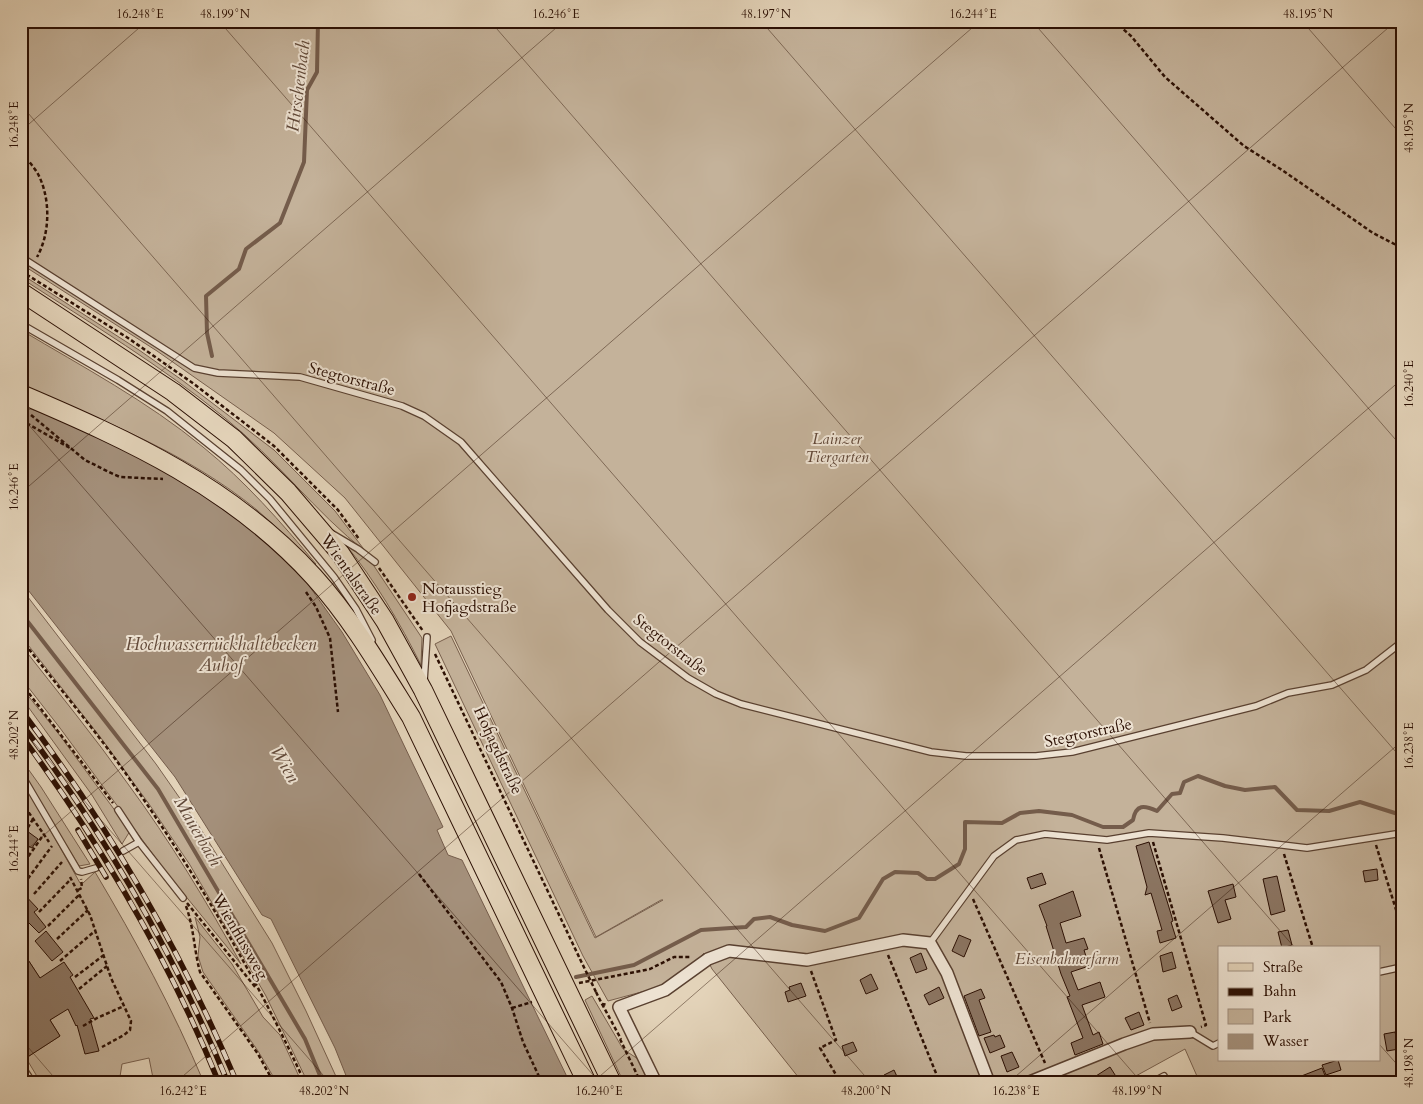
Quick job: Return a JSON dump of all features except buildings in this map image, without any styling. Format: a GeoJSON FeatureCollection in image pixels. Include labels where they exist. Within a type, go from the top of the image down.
{"type":"FeatureCollection","features":[{"type":"Feature","properties":{"kind":"main road","name":"Wientalstraße"},"geometry":{"type":"LineString","coordinates":[[21,292],[173,392],[203,414],[257,461],[317,524],[363,586],[423,690],[612,1083]]}},
{"type":"Feature","properties":{"kind":"main road","name":"Wientalstraße"},"geometry":{"type":"LineString","coordinates":[[21,394],[94,425],[171,472],[228,500],[269,533],[314,578],[355,630],[411,717],[587,1083]]}},
{"type":"Feature","properties":{"kind":"street"},"geometry":{"type":"LineString","coordinates":[[656,1083],[619,1007],[665,990],[708,959],[730,951],[807,960],[903,940],[930,943],[948,973],[989,1083]]}},
{"type":"Feature","properties":{"kind":"street"},"geometry":{"type":"LineString","coordinates":[[1027,1083],[1153,1034],[1190,1032]]}},
{"type":"Feature","properties":{"kind":"lane","name":"Stegtorstraße"},"geometry":{"type":"LineString","coordinates":[[21,257],[194,368],[218,373],[300,377],[402,406],[424,416],[461,442],[608,610],[640,642],[688,678],[716,694],[741,704],[931,752],[966,756],[1036,756],[1072,752],[1256,706],[1288,693],[1332,685],[1366,670],[1402,642]]}},
{"type":"Feature","properties":{"kind":"lane"},"geometry":{"type":"LineString","coordinates":[[21,324],[118,380],[167,411],[205,440],[270,499],[334,577],[356,609],[411,717]]}},
{"type":"Feature","properties":{"kind":"lane"},"geometry":{"type":"LineString","coordinates":[[317,524],[358,549],[375,562]]}},
{"type":"Feature","properties":{"kind":"lane"},"geometry":{"type":"LineString","coordinates":[[423,690],[427,637]]}},
{"type":"Feature","properties":{"kind":"lane"},"geometry":{"type":"LineString","coordinates":[[21,774],[78,870],[82,872],[96,868]]}},
{"type":"Feature","properties":{"kind":"lane"},"geometry":{"type":"LineString","coordinates":[[118,810],[139,842],[183,898]]}},
{"type":"Feature","properties":{"kind":"lane"},"geometry":{"type":"LineString","coordinates":[[930,943],[994,856],[1016,840],[1045,834],[1107,840],[1151,833],[1223,838],[1306,848],[1402,833]]}},
{"type":"Feature","properties":{"kind":"lane"},"geometry":{"type":"LineString","coordinates":[[124,851],[139,842]]}},
{"type":"Feature","properties":{"kind":"lane"},"geometry":{"type":"LineString","coordinates":[[1380,972],[1402,967]]}},
{"type":"Feature","properties":{"kind":"lane"},"geometry":{"type":"LineString","coordinates":[[1190,1032],[1214,1046],[1218,1044]]}},
{"type":"Feature","properties":{"kind":"lane"},"geometry":{"type":"LineString","coordinates":[[21,1065],[32,1083]]}},
{"type":"Feature","properties":{"kind":"lane"},"geometry":{"type":"LineString","coordinates":[[1155,1082],[1164,1076]]}},
{"type":"Feature","properties":{"kind":"path"},"geometry":{"type":"LineString","coordinates":[[1114,21],[1131,36],[1165,77],[1244,146],[1373,232],[1402,248]]}},
{"type":"Feature","properties":{"kind":"path"},"geometry":{"type":"LineString","coordinates":[[21,153],[38,175],[44,194],[46,210],[47,228],[43,246],[33,265]]}},
{"type":"Feature","properties":{"kind":"path"},"geometry":{"type":"LineString","coordinates":[[29,414],[86,460],[120,477],[171,472]]}},
{"type":"Feature","properties":{"kind":"path"},"geometry":{"type":"LineString","coordinates":[[21,420],[76,451]]}},
{"type":"Feature","properties":{"kind":"path","name":"Hofjagdstraße"},"geometry":{"type":"LineString","coordinates":[[375,562],[427,637],[602,1004],[619,1007]]}},
{"type":"Feature","properties":{"kind":"path"},"geometry":{"type":"LineString","coordinates":[[305,591],[316,607],[330,638],[338,712]]}},
{"type":"Feature","properties":{"kind":"path","name":"Wienflussweg"},"geometry":{"type":"LineString","coordinates":[[21,639],[123,770],[200,886],[283,1034],[305,1083]]}},
{"type":"Feature","properties":{"kind":"path"},"geometry":{"type":"LineString","coordinates":[[21,683],[118,810]]}},
{"type":"Feature","properties":{"kind":"path"},"geometry":{"type":"LineString","coordinates":[[24,884],[52,846],[25,807]]}},
{"type":"Feature","properties":{"kind":"path"},"geometry":{"type":"LineString","coordinates":[[21,839],[33,819]]}},
{"type":"Feature","properties":{"kind":"path"},"geometry":{"type":"LineString","coordinates":[[1151,833],[1206,1025],[1190,1032]]}},
{"type":"Feature","properties":{"kind":"path"},"geometry":{"type":"LineString","coordinates":[[21,867],[44,834]]}},
{"type":"Feature","properties":{"kind":"path"},"geometry":{"type":"LineString","coordinates":[[1374,837],[1402,930]]}},
{"type":"Feature","properties":{"kind":"path"},"geometry":{"type":"LineString","coordinates":[[1096,839],[1153,1034]]}},
{"type":"Feature","properties":{"kind":"path"},"geometry":{"type":"LineString","coordinates":[[1281,845],[1312,946]]}},
{"type":"Feature","properties":{"kind":"path"},"geometry":{"type":"LineString","coordinates":[[34,894],[62,862],[88,910],[108,966],[131,1021],[130,1030],[102,1047]]}},
{"type":"Feature","properties":{"kind":"path"},"geometry":{"type":"LineString","coordinates":[[419,874],[501,982],[523,1042],[542,1083]]}},
{"type":"Feature","properties":{"kind":"path"},"geometry":{"type":"LineString","coordinates":[[39,912],[72,879]]}},
{"type":"Feature","properties":{"kind":"path"},"geometry":{"type":"LineString","coordinates":[[969,890],[1050,1074]]}},
{"type":"Feature","properties":{"kind":"path"},"geometry":{"type":"LineString","coordinates":[[48,926],[80,894]]}},
{"type":"Feature","properties":{"kind":"path"},"geometry":{"type":"LineString","coordinates":[[183,898],[262,995]]}},
{"type":"Feature","properties":{"kind":"path"},"geometry":{"type":"LineString","coordinates":[[183,898],[191,920],[200,972],[258,1054],[274,1083]]}},
{"type":"Feature","properties":{"kind":"path"},"geometry":{"type":"LineString","coordinates":[[57,939],[88,910]]}},
{"type":"Feature","properties":{"kind":"path"},"geometry":{"type":"LineString","coordinates":[[60,961],[96,930]]}},
{"type":"Feature","properties":{"kind":"path"},"geometry":{"type":"LineString","coordinates":[[883,944],[940,1083]]}},
{"type":"Feature","properties":{"kind":"path"},"geometry":{"type":"LineString","coordinates":[[75,977],[104,955]]}},
{"type":"Feature","properties":{"kind":"path"},"geometry":{"type":"LineString","coordinates":[[579,983],[650,969],[674,957]]}},
{"type":"Feature","properties":{"kind":"path"},"geometry":{"type":"LineString","coordinates":[[807,960],[836,1040],[820,1048],[841,1083]]}},
{"type":"Feature","properties":{"kind":"path"},"geometry":{"type":"LineString","coordinates":[[79,989],[108,966]]}},
{"type":"Feature","properties":{"kind":"path"},"geometry":{"type":"LineString","coordinates":[[512,1008],[534,1001]]}},
{"type":"Feature","properties":{"kind":"path"},"geometry":{"type":"LineString","coordinates":[[83,1026],[124,1006]]}},
{"type":"Feature","properties":{"kind":"path"},"geometry":{"type":"LineString","coordinates":[[619,1038],[641,1083]]}},
{"type":"Feature","properties":{"kind":"green space","name":"Lainzer Tiergarten"},"geometry":{"type":"Polygon","coordinates":[[[21,21],[1402,21],[1402,1083],[1200,1083],[1185,1049],[1123,1083],[803,1083],[712,969],[704,953],[694,964],[660,987],[608,1001],[583,956],[435,644],[451,636],[595,938],[663,900],[596,937],[451,631],[345,498],[274,433],[157,351],[21,264],[21,21]]]}},
{"type":"Feature","properties":{"kind":"green space"},"geometry":{"type":"Polygon","coordinates":[[[21,274],[139,350],[274,450],[335,511],[366,552],[330,520],[244,434],[225,418],[151,363],[21,278],[21,274]]]}},
{"type":"Feature","properties":{"kind":"green space"},"geometry":{"type":"Polygon","coordinates":[[[21,330],[91,371],[182,430],[218,460],[262,502],[316,564],[314,566],[257,510],[202,471],[144,439],[21,386],[21,330]]]}},
{"type":"Feature","properties":{"kind":"green space"},"geometry":{"type":"Polygon","coordinates":[[[345,544],[372,563],[422,638],[421,665],[386,602],[367,572],[345,544]]]}},
{"type":"Feature","properties":{"kind":"green space"},"geometry":{"type":"Polygon","coordinates":[[[21,588],[156,764],[195,820],[272,943],[339,1083],[308,1083],[266,996],[190,865],[101,738],[21,636],[21,588]]]}},
{"type":"Feature","properties":{"kind":"green space"},"geometry":{"type":"Polygon","coordinates":[[[21,645],[89,731],[159,827],[188,872],[241,964],[166,872],[21,678],[21,645]]]}},
{"type":"Feature","properties":{"kind":"green space"},"geometry":{"type":"Polygon","coordinates":[[[21,687],[58,733],[130,831],[122,844],[92,795],[21,697],[21,687]]]}},
{"type":"Feature","properties":{"kind":"green space"},"geometry":{"type":"Polygon","coordinates":[[[21,759],[90,864],[79,866],[21,770],[21,759]]]}},
{"type":"Feature","properties":{"kind":"green space"},"geometry":{"type":"Polygon","coordinates":[[[29,792],[80,883],[83,883],[95,872],[153,976],[180,1029],[204,1083],[154,1083],[149,1058],[122,1064],[119,1083],[41,1083],[26,1058],[60,1036],[50,1020],[62,1012],[21,949],[21,808],[29,792]]]}},
{"type":"Feature","properties":{"kind":"green space"},"geometry":{"type":"Polygon","coordinates":[[[195,917],[232,964],[263,1017],[280,1035],[302,1083],[277,1083],[258,1051],[203,972],[198,956],[200,937],[195,917]]]}},
{"type":"Feature","properties":{"kind":"green space"},"geometry":{"type":"Polygon","coordinates":[[[592,996],[623,1049],[644,1063],[653,1083],[624,1083],[585,1000],[592,996]]]}},
{"type":"Feature","properties":{"kind":"water","name":"Hochwasserrückhaltebecken Auhof"},"geometry":{"type":"Polygon","coordinates":[[[31,409],[93,432],[193,485],[268,542],[307,583],[342,632],[380,695],[443,827],[437,830],[448,855],[462,860],[570,1083],[349,1083],[335,1048],[271,919],[262,915],[175,777],[21,581],[21,411],[31,409]]]}},
{"type":"Feature","properties":{"kind":"waterway","name":"Hirschenbach"},"geometry":{"type":"LineString","coordinates":[[212,356],[207,333],[206,296],[239,269],[246,249],[280,223],[304,162],[307,90],[317,72],[318,21]]}},
{"type":"Feature","properties":{"kind":"waterway","name":"Mauerbach"},"geometry":{"type":"LineString","coordinates":[[21,613],[158,789],[305,1039],[323,1083]]}},
{"type":"Feature","properties":{"kind":"waterway"},"geometry":{"type":"LineString","coordinates":[[576,977],[634,965],[701,930],[746,927],[754,919],[770,917],[792,925],[825,931],[859,918],[883,879],[895,872],[918,873],[927,879],[935,879],[959,864],[965,849],[965,822],[1002,823],[1020,813],[1039,811],[1072,815],[1103,827],[1123,827],[1133,820],[1138,809],[1144,807],[1157,811],[1172,794],[1180,793],[1184,782],[1198,776],[1225,786],[1245,790],[1275,787],[1297,810],[1329,811],[1360,802],[1398,814],[1402,812]]}},
{"type":"Feature","properties":{"kind":"railway"},"geometry":{"type":"LineString","coordinates":[[21,710],[84,798],[141,890],[192,985],[237,1083]]}},
{"type":"Feature","properties":{"kind":"railway"},"geometry":{"type":"LineString","coordinates":[[21,723],[81,808],[136,896],[185,988],[228,1083]]}},
{"type":"Feature","properties":{"kind":"railway"},"geometry":{"type":"LineString","coordinates":[[21,735],[78,818],[131,903],[178,992],[219,1083]]}},
{"type":"Feature","properties":{"kind":"railway"},"geometry":{"type":"LineString","coordinates":[[78,830],[106,877]]}},
{"type":"Feature","properties":{"kind":"place","name":"Notausstieg Hofjagdstraße"},"geometry":{"type":"Point","coordinates":[412,597]}},
{"type":"Feature","properties":{"kind":"water label","name":"Wien"},"geometry":{"type":"Point","coordinates":[285,764]}},
{"type":"Feature","properties":{"kind":"park label","name":"Eisenbahnerfarm"},"geometry":{"type":"Point","coordinates":[1067,958]}}]}
